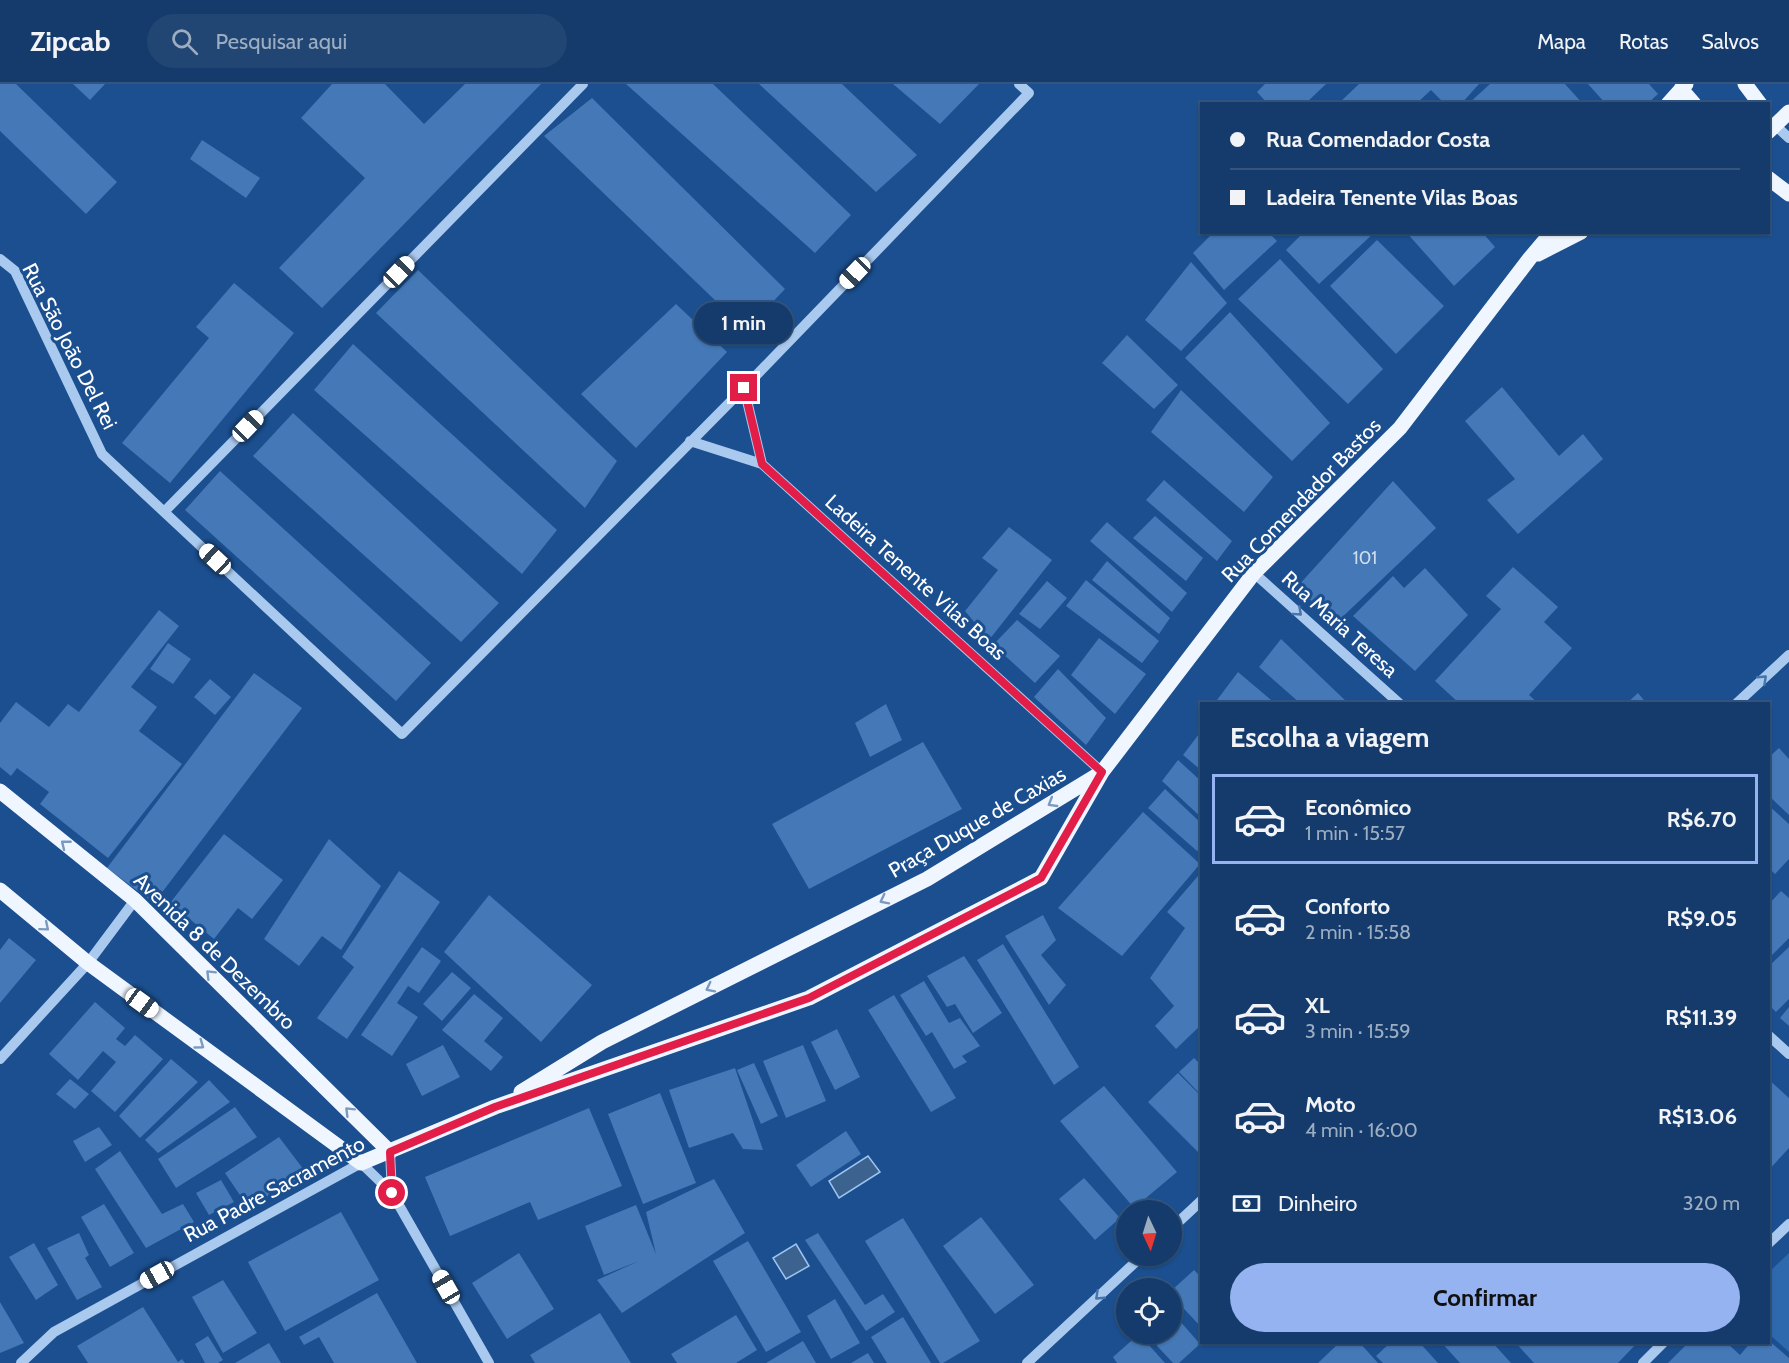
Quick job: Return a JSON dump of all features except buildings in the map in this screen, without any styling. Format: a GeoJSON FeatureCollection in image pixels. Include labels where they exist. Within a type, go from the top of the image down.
{"type":"FeatureCollection","features":[{"type":"Feature","properties":{"kind":"main road"},"geometry":{"type":"LineString","coordinates":[[1745,84],[1758,102]]}},
{"type":"Feature","properties":{"kind":"main road"},"geometry":{"type":"LineString","coordinates":[[1669,102],[1681,86],[1693,102]]}},
{"type":"Feature","properties":{"kind":"main road"},"geometry":{"type":"LineString","coordinates":[[1771,124],[1789,112]]}},
{"type":"Feature","properties":{"kind":"main road"},"geometry":{"type":"LineString","coordinates":[[1770,180],[1789,194]]}},
{"type":"Feature","properties":{"kind":"main road","name":"Rua Comendador Bastos"},"geometry":{"type":"LineString","coordinates":[[1102,772],[1254,573],[1400,428],[1550,234]]}},
{"type":"Feature","properties":{"kind":"main road","name":"Rua Comendador Bastos"},"geometry":{"type":"LineString","coordinates":[[1530,258],[1577,234]]}},
{"type":"Feature","properties":{"kind":"main road","name":"Praça Duque de Caxias"},"geometry":{"type":"LineString","coordinates":[[495,1107],[809,998],[1041,878],[1102,772]]}},
{"type":"Feature","properties":{"kind":"main road","name":"Praça Duque de Caxias"},"geometry":{"type":"LineString","coordinates":[[495,1107],[602,1042],[927,879],[1102,772]]}},
{"type":"Feature","properties":{"kind":"main road","name":"Avenida 8 de Dezembro"},"geometry":{"type":"LineString","coordinates":[[0,791],[135,900],[390,1152]]}},
{"type":"Feature","properties":{"kind":"main road"},"geometry":{"type":"LineString","coordinates":[[0,890],[88,963],[361,1163]]}},
{"type":"Feature","properties":{"kind":"main road","name":"Rua Padre Sacramento"},"geometry":{"type":"LineString","coordinates":[[361,1163],[495,1107]]}},
{"type":"Feature","properties":{"kind":"street"},"geometry":{"type":"LineString","coordinates":[[583,84],[164,512],[402,734],[744,388],[1029,93],[1019,84]]}},
{"type":"Feature","properties":{"kind":"street"},"geometry":{"type":"LineString","coordinates":[[1771,124],[1789,138]]}},
{"type":"Feature","properties":{"kind":"street","name":"Rua São João Del Rei"},"geometry":{"type":"LineString","coordinates":[[0,259],[15,270],[102,454],[164,512]]}},
{"type":"Feature","properties":{"kind":"street"},"geometry":{"type":"LineString","coordinates":[[744,388],[762,464]]}},
{"type":"Feature","properties":{"kind":"street"},"geometry":{"type":"LineString","coordinates":[[690,441],[762,464]]}},
{"type":"Feature","properties":{"kind":"street","name":"Ladeira Tenente Vilas Boas"},"geometry":{"type":"LineString","coordinates":[[762,464],[1102,772]]}},
{"type":"Feature","properties":{"kind":"street","name":"Rua Maria Teresa"},"geometry":{"type":"LineString","coordinates":[[1254,573],[1398,702]]}},
{"type":"Feature","properties":{"kind":"street"},"geometry":{"type":"LineString","coordinates":[[1738,702],[1789,654]]}},
{"type":"Feature","properties":{"kind":"street"},"geometry":{"type":"LineString","coordinates":[[0,1059],[88,963],[135,900]]}},
{"type":"Feature","properties":{"kind":"street"},"geometry":{"type":"LineString","coordinates":[[1770,1037],[1789,1054]]}},
{"type":"Feature","properties":{"kind":"street"},"geometry":{"type":"LineString","coordinates":[[390,1152],[392,1193]]}},
{"type":"Feature","properties":{"kind":"street"},"geometry":{"type":"LineString","coordinates":[[361,1163],[392,1193],[489,1363]]}},
{"type":"Feature","properties":{"kind":"street","name":"Rua Padre Sacramento"},"geometry":{"type":"LineString","coordinates":[[21,1363],[54,1332],[361,1163]]}},
{"type":"Feature","properties":{"kind":"street"},"geometry":{"type":"LineString","coordinates":[[1182,1219],[1200,1202]]}},
{"type":"Feature","properties":{"kind":"street"},"geometry":{"type":"LineString","coordinates":[[1770,1242],[1789,1224]]}},
{"type":"Feature","properties":{"kind":"street"},"geometry":{"type":"LineString","coordinates":[[1028,1363],[1131,1266]]}},
{"type":"Feature","properties":{"kind":"street"},"geometry":{"type":"LineString","coordinates":[[1642,1363],[1662,1344]]}},
{"type":"Feature","properties":{"kind":"shaded area"},"geometry":{"type":"Polygon","coordinates":[[[868,1156],[880,1172],[839,1198],[829,1181],[868,1156]]]}},
{"type":"Feature","properties":{"kind":"shaded area"},"geometry":{"type":"Polygon","coordinates":[[[796,1244],[809,1266],[786,1279],[773,1258],[796,1244]]]}},
{"type":"Feature","properties":{"kind":"shaded area"},"geometry":{"type":"Polygon","coordinates":[[[1789,1253],[1789,1352],[1770,1335],[1770,1271],[1789,1253]]]}},
{"type":"Feature","properties":{"kind":"route"},"geometry":{"type":"LineString","coordinates":[[392,1193],[390,1152],[495,1107],[809,998],[1041,878],[1102,772],[762,464],[744,388]]}}]}
